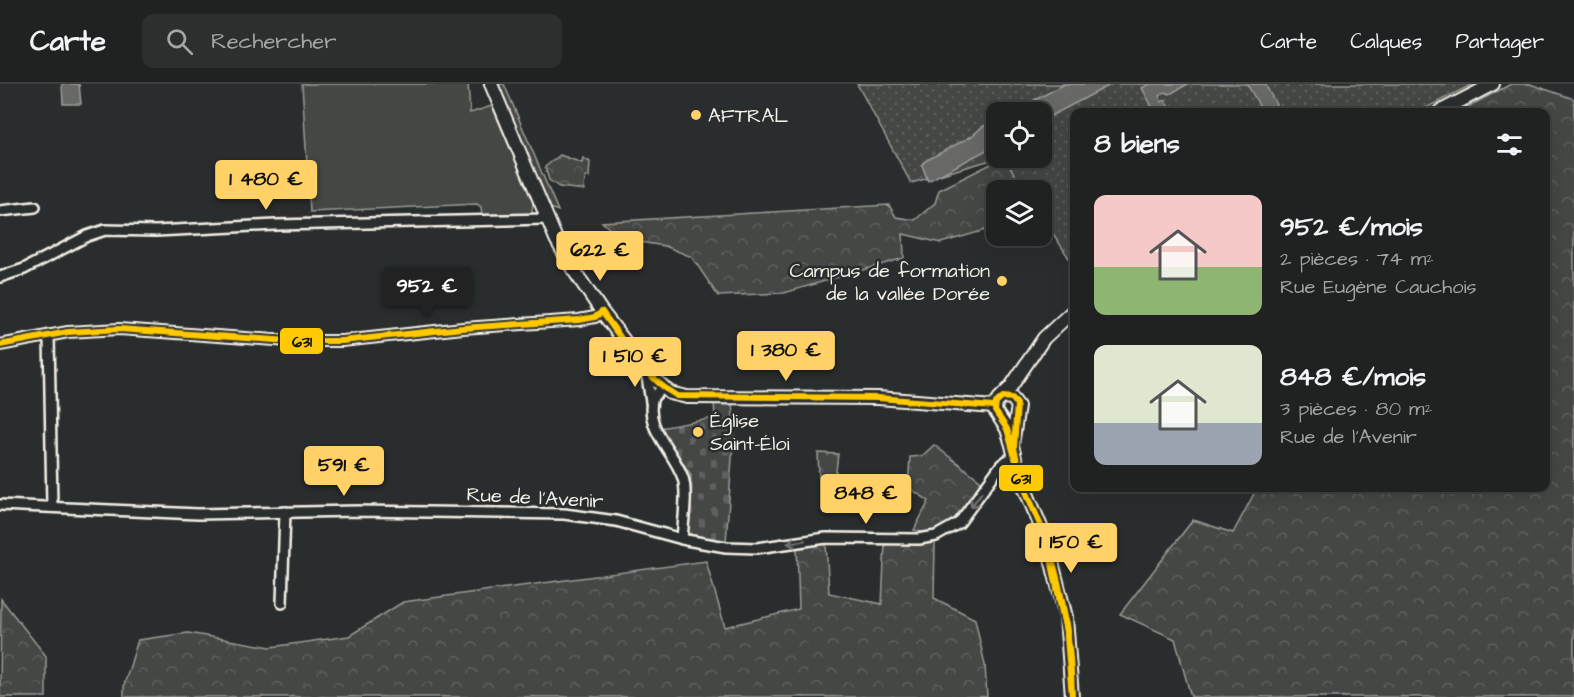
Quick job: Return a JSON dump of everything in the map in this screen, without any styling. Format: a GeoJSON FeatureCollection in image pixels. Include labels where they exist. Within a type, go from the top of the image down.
{"type":"FeatureCollection","features":[{"type":"Feature","properties":{"kind":"street"},"geometry":{"type":"LineString","coordinates":[[491,84],[561,250],[602,312],[646,370],[663,388],[673,394],[687,397],[878,398],[997,403],[1008,397],[1016,408]]}},
{"type":"Feature","properties":{"kind":"street"},"geometry":{"type":"LineString","coordinates":[[1447,108],[1493,84]]}},
{"type":"Feature","properties":{"kind":"street"},"geometry":{"type":"LineString","coordinates":[[0,211],[34,207]]}},
{"type":"Feature","properties":{"kind":"street"},"geometry":{"type":"LineString","coordinates":[[0,277],[24,269],[80,239],[105,230],[156,231],[274,225],[548,219]]}},
{"type":"Feature","properties":{"kind":"street"},"geometry":{"type":"LineString","coordinates":[[0,345],[49,335],[128,329],[289,341],[332,341],[463,328],[579,320],[594,317],[602,312]]}},
{"type":"Feature","properties":{"kind":"street"},"geometry":{"type":"LineString","coordinates":[[1012,445],[1001,419],[995,413],[997,403],[1049,332],[1070,314]]}},
{"type":"Feature","properties":{"kind":"street"},"geometry":{"type":"LineString","coordinates":[[49,335],[52,507]]}},
{"type":"Feature","properties":{"kind":"street"},"geometry":{"type":"LineString","coordinates":[[1040,344],[1018,391],[1012,445],[1018,472],[1046,539],[1063,602],[1069,643],[1072,697]]}},
{"type":"Feature","properties":{"kind":"street"},"geometry":{"type":"LineString","coordinates":[[646,370],[656,431],[683,479],[682,539]]}},
{"type":"Feature","properties":{"kind":"street"},"geometry":{"type":"LineString","coordinates":[[651,402],[663,388]]}},
{"type":"Feature","properties":{"kind":"street"},"geometry":{"type":"LineString","coordinates":[[1001,419],[1009,420],[1016,408]]}},
{"type":"Feature","properties":{"kind":"street","name":"Rue de l'Avenir"},"geometry":{"type":"LineString","coordinates":[[0,505],[187,514],[357,511],[564,514],[623,523],[682,539],[726,547],[750,548],[826,538],[931,537],[946,532],[959,523],[1001,465],[1014,459]]}},
{"type":"Feature","properties":{"kind":"street"},"geometry":{"type":"LineString","coordinates":[[282,603],[285,512]]}},
{"type":"Feature","properties":{"kind":"green space"},"geometry":{"type":"Polygon","coordinates":[[[302,84],[468,84],[470,113],[492,106],[533,202],[532,212],[530,214],[482,215],[481,207],[477,204],[310,212],[302,84]]]}},
{"type":"Feature","properties":{"kind":"green space"},"geometry":{"type":"Polygon","coordinates":[[[497,84],[504,84],[558,211],[550,208],[497,84]]]}},
{"type":"Feature","properties":{"kind":"green space"},"geometry":{"type":"Polygon","coordinates":[[[857,84],[1473,84],[1426,108],[1070,108],[1070,260],[1052,232],[1052,180],[1018,180],[1011,168],[1052,168],[1052,102],[986,102],[986,161],[911,183],[857,84]]]}},
{"type":"Feature","properties":{"kind":"green space"},"geometry":{"type":"Polygon","coordinates":[[[1511,84],[1530,84],[1574,99],[1574,697],[1191,697],[1175,639],[1120,614],[1193,520],[1233,533],[1255,492],[1550,492],[1550,108],[1466,108],[1511,84]]]}},
{"type":"Feature","properties":{"kind":"green space"},"geometry":{"type":"Polygon","coordinates":[[[560,155],[582,163],[583,158],[590,162],[589,177],[585,177],[584,190],[559,187],[549,180],[545,167],[560,155]]]}},
{"type":"Feature","properties":{"kind":"green space"},"geometry":{"type":"Polygon","coordinates":[[[986,166],[1041,168],[1041,180],[986,180],[986,230],[941,243],[903,234],[904,258],[784,293],[718,296],[692,257],[665,246],[621,239],[602,222],[889,205],[896,217],[915,220],[935,203],[939,190],[986,166]]]}},
{"type":"Feature","properties":{"kind":"green space"},"geometry":{"type":"Polygon","coordinates":[[[714,401],[732,401],[734,430],[726,542],[690,536],[688,533],[691,475],[660,428],[715,418],[714,401]]]}},
{"type":"Feature","properties":{"kind":"green space"},"geometry":{"type":"Polygon","coordinates":[[[934,445],[985,484],[955,522],[929,534],[914,530],[929,501],[908,487],[910,457],[922,456],[934,445]]]}},
{"type":"Feature","properties":{"kind":"green space"},"geometry":{"type":"Polygon","coordinates":[[[818,453],[838,454],[834,488],[819,477],[818,453]]]}},
{"type":"Feature","properties":{"kind":"green space"},"geometry":{"type":"Polygon","coordinates":[[[885,542],[935,543],[934,598],[975,619],[985,665],[987,697],[124,697],[124,685],[138,640],[188,633],[271,647],[349,636],[403,602],[706,561],[725,627],[799,609],[797,546],[826,544],[829,593],[882,604],[885,542]]]}},
{"type":"Feature","properties":{"kind":"green space"},"geometry":{"type":"Polygon","coordinates":[[[1,599],[46,656],[46,697],[0,697],[1,599]]]}},
{"type":"Feature","properties":{"kind":"shaded area"},"geometry":{"type":"Polygon","coordinates":[[[62,84],[79,84],[81,104],[63,104],[62,84]]]}},
{"type":"Feature","properties":{"kind":"shaded area"},"geometry":{"type":"Polygon","coordinates":[[[1065,84],[1112,84],[1052,115],[1052,102],[1031,102],[1065,84]]]}},
{"type":"Feature","properties":{"kind":"shaded area"},"geometry":{"type":"Polygon","coordinates":[[[1150,84],[1188,84],[1170,94],[1165,92],[1159,96],[1162,102],[1165,100],[1170,108],[1153,108],[1142,88],[1150,84]]]}},
{"type":"Feature","properties":{"kind":"shaded area"},"geometry":{"type":"Polygon","coordinates":[[[1247,84],[1265,84],[1278,108],[1261,108],[1247,84]]]}},
{"type":"Feature","properties":{"kind":"shaded area"},"geometry":{"type":"Polygon","coordinates":[[[986,125],[986,150],[928,181],[922,165],[925,161],[972,136],[986,125]]]}},
{"type":"Feature","properties":{"kind":"transit line","name":"631"},"geometry":{"type":"LineString","coordinates":[[602,312],[645,369],[677,396],[878,398],[994,407]]}},
{"type":"Feature","properties":{"kind":"transit line","name":"631"},"geometry":{"type":"LineString","coordinates":[[0,345],[68,332],[119,329],[289,341],[342,341],[463,328],[579,320],[595,317],[602,312]]}},
{"type":"Feature","properties":{"kind":"transit line","name":"631"},"geometry":{"type":"LineString","coordinates":[[1003,397],[1012,398],[1017,404],[1014,448],[1021,479],[1007,429],[995,411],[996,403],[1003,397]]}},
{"type":"Feature","properties":{"kind":"transit line","name":"631"},"geometry":{"type":"LineString","coordinates":[[1021,479],[1044,534]]}},
{"type":"Feature","properties":{"kind":"transit line","name":"631"},"geometry":{"type":"LineString","coordinates":[[1021,479],[1044,534]]}},
{"type":"Feature","properties":{"kind":"transit line","name":"631"},"geometry":{"type":"LineString","coordinates":[[1049,549],[1066,622],[1072,697],[1067,637],[1049,549]]}},
{"type":"Feature","properties":{"kind":"place","name":"AFTRAL"},"geometry":{"type":"Point","coordinates":[696,115]}},
{"type":"Feature","properties":{"kind":"place","name":"Campus de formation de la vallée Dorée"},"geometry":{"type":"Point","coordinates":[1002,281]}},
{"type":"Feature","properties":{"kind":"place","name":"Église Saint-Éloi"},"geometry":{"type":"Point","coordinates":[698,432]}}]}
